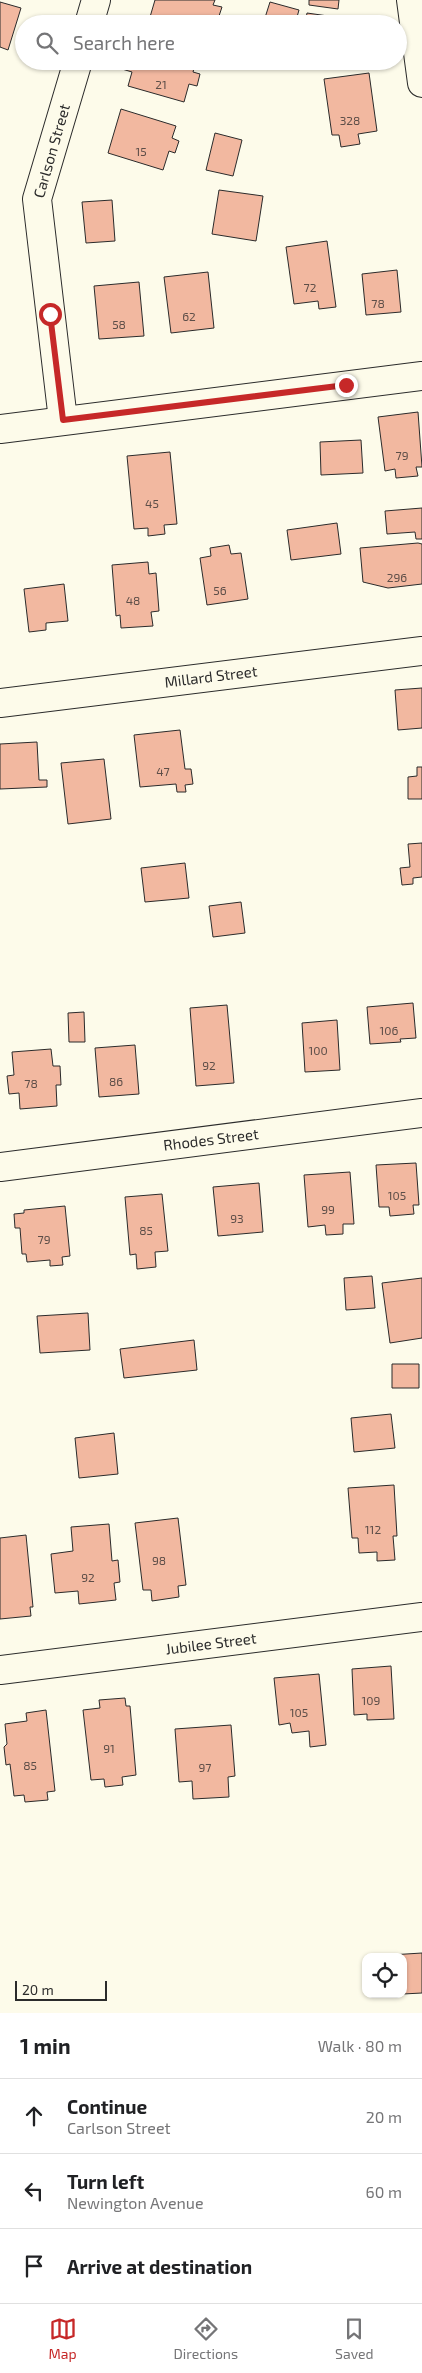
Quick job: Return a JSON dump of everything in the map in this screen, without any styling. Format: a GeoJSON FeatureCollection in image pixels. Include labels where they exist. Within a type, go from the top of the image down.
{"type":"FeatureCollection","features":[{"type":"Feature","properties":{"kind":"street"},"geometry":{"type":"LineString","coordinates":[[92,15],[96,0]]}},
{"type":"Feature","properties":{"kind":"street"},"geometry":{"type":"LineString","coordinates":[[411,0],[422,83]]}},
{"type":"Feature","properties":{"kind":"street","name":"Carlson Street"},"geometry":{"type":"LineString","coordinates":[[63,420],[37,199],[75,70]]}},
{"type":"Feature","properties":{"kind":"street"},"geometry":{"type":"LineString","coordinates":[[0,429],[422,376]]}},
{"type":"Feature","properties":{"kind":"street","name":"Millard Street"},"geometry":{"type":"LineString","coordinates":[[0,703],[422,651]]}},
{"type":"Feature","properties":{"kind":"street","name":"Rhodes Street"},"geometry":{"type":"LineString","coordinates":[[0,1167],[422,1113]]}},
{"type":"Feature","properties":{"kind":"street","name":"Jubilee Street"},"geometry":{"type":"LineString","coordinates":[[0,1670],[422,1617]]}},
{"type":"Feature","properties":{"kind":"building"},"geometry":{"type":"Polygon","coordinates":[[[155,0],[215,0],[213,5],[222,7],[219,15],[151,15],[155,0]]]}},
{"type":"Feature","properties":{"kind":"building"},"geometry":{"type":"Polygon","coordinates":[[[309,0],[339,0],[338,9],[309,5],[309,0]]]}},
{"type":"Feature","properties":{"kind":"building"},"geometry":{"type":"Polygon","coordinates":[[[0,2],[21,8],[19,15],[15,15],[15,27],[8,50],[0,47],[0,2]]]}},
{"type":"Feature","properties":{"kind":"building"},"geometry":{"type":"Polygon","coordinates":[[[270,2],[299,10],[298,15],[266,15],[270,2]]]}},
{"type":"Feature","properties":{"kind":"building"},"geometry":{"type":"Polygon","coordinates":[[[125,70],[194,70],[193,72],[200,74],[197,86],[189,84],[184,102],[128,86],[132,72],[125,70]]]}},
{"type":"Feature","properties":{"kind":"building"},"geometry":{"type":"Polygon","coordinates":[[[369,73],[377,131],[358,134],[360,144],[341,147],[339,135],[332,135],[324,79],[369,73]]]}},
{"type":"Feature","properties":{"kind":"building"},"geometry":{"type":"Polygon","coordinates":[[[121,109],[176,126],[172,138],[179,141],[175,153],[169,151],[163,170],[108,153],[121,109]]]}},
{"type":"Feature","properties":{"kind":"building"},"geometry":{"type":"Polygon","coordinates":[[[215,133],[242,140],[233,176],[206,170],[215,133]]]}},
{"type":"Feature","properties":{"kind":"building"},"geometry":{"type":"Polygon","coordinates":[[[219,190],[263,196],[256,241],[212,234],[219,190]]]}},
{"type":"Feature","properties":{"kind":"building"},"geometry":{"type":"Polygon","coordinates":[[[112,200],[115,241],[86,243],[82,202],[112,200]]]}},
{"type":"Feature","properties":{"kind":"building"},"geometry":{"type":"Polygon","coordinates":[[[327,241],[336,307],[319,309],[318,301],[294,304],[286,247],[327,241]]]}},
{"type":"Feature","properties":{"kind":"building"},"geometry":{"type":"Polygon","coordinates":[[[397,270],[401,312],[366,315],[362,274],[397,270]]]}},
{"type":"Feature","properties":{"kind":"building"},"geometry":{"type":"Polygon","coordinates":[[[208,272],[214,328],[171,333],[164,277],[208,272]]]}},
{"type":"Feature","properties":{"kind":"building"},"geometry":{"type":"Polygon","coordinates":[[[139,282],[144,336],[99,339],[94,286],[139,282]]]}},
{"type":"Feature","properties":{"kind":"building"},"geometry":{"type":"Polygon","coordinates":[[[418,412],[422,467],[416,467],[418,476],[396,478],[395,469],[385,471],[378,417],[418,412]]]}},
{"type":"Feature","properties":{"kind":"building"},"geometry":{"type":"Polygon","coordinates":[[[361,440],[363,473],[321,475],[320,442],[361,440]]]}},
{"type":"Feature","properties":{"kind":"building"},"geometry":{"type":"Polygon","coordinates":[[[170,452],[177,524],[164,525],[165,534],[148,536],[148,528],[134,529],[127,456],[170,452]]]}},
{"type":"Feature","properties":{"kind":"building"},"geometry":{"type":"Polygon","coordinates":[[[422,508],[422,539],[416,539],[415,532],[387,534],[385,511],[422,508]]]}},
{"type":"Feature","properties":{"kind":"building"},"geometry":{"type":"Polygon","coordinates":[[[337,523],[341,554],[291,560],[287,530],[337,523]]]}},
{"type":"Feature","properties":{"kind":"building"},"geometry":{"type":"Polygon","coordinates":[[[422,544],[422,584],[388,588],[363,582],[360,548],[422,544]]]}},
{"type":"Feature","properties":{"kind":"building"},"geometry":{"type":"Polygon","coordinates":[[[229,545],[231,554],[241,553],[248,599],[207,605],[200,558],[211,556],[210,548],[229,545]]]}},
{"type":"Feature","properties":{"kind":"building"},"geometry":{"type":"Polygon","coordinates":[[[148,562],[149,574],[156,573],[159,611],[151,612],[153,626],[121,628],[120,615],[116,616],[112,565],[148,562]]]}},
{"type":"Feature","properties":{"kind":"building"},"geometry":{"type":"Polygon","coordinates":[[[64,584],[68,621],[46,623],[46,630],[29,632],[24,589],[64,584]]]}},
{"type":"Feature","properties":{"kind":"building"},"geometry":{"type":"Polygon","coordinates":[[[422,688],[422,728],[398,730],[395,690],[422,688]]]}},
{"type":"Feature","properties":{"kind":"building"},"geometry":{"type":"Polygon","coordinates":[[[180,730],[185,769],[191,769],[193,784],[185,785],[186,792],[177,792],[176,784],[140,787],[134,735],[180,730]]]}},
{"type":"Feature","properties":{"kind":"building"},"geometry":{"type":"Polygon","coordinates":[[[37,742],[39,780],[47,780],[47,787],[0,789],[0,744],[37,742]]]}},
{"type":"Feature","properties":{"kind":"building"},"geometry":{"type":"Polygon","coordinates":[[[104,759],[111,819],[68,824],[61,763],[104,759]]]}},
{"type":"Feature","properties":{"kind":"building"},"geometry":{"type":"Polygon","coordinates":[[[417,767],[422,767],[422,799],[408,799],[408,777],[417,776],[417,767]]]}},
{"type":"Feature","properties":{"kind":"building"},"geometry":{"type":"Polygon","coordinates":[[[422,843],[422,877],[413,878],[413,884],[402,885],[400,868],[410,867],[408,844],[422,843]]]}},
{"type":"Feature","properties":{"kind":"building"},"geometry":{"type":"Polygon","coordinates":[[[185,863],[189,898],[145,902],[141,868],[185,863]]]}},
{"type":"Feature","properties":{"kind":"building"},"geometry":{"type":"Polygon","coordinates":[[[241,902],[245,933],[213,937],[209,906],[241,902]]]}},
{"type":"Feature","properties":{"kind":"building"},"geometry":{"type":"Polygon","coordinates":[[[413,1003],[416,1038],[400,1039],[401,1042],[370,1044],[367,1007],[413,1003]]]}},
{"type":"Feature","properties":{"kind":"building"},"geometry":{"type":"Polygon","coordinates":[[[227,1005],[234,1083],[196,1086],[190,1008],[227,1005]]]}},
{"type":"Feature","properties":{"kind":"building"},"geometry":{"type":"Polygon","coordinates":[[[84,1012],[85,1042],[69,1042],[68,1013],[84,1012]]]}},
{"type":"Feature","properties":{"kind":"building"},"geometry":{"type":"Polygon","coordinates":[[[337,1020],[340,1070],[305,1072],[302,1023],[337,1020]]]}},
{"type":"Feature","properties":{"kind":"building"},"geometry":{"type":"Polygon","coordinates":[[[135,1045],[139,1094],[99,1097],[95,1048],[135,1045]]]}},
{"type":"Feature","properties":{"kind":"building"},"geometry":{"type":"Polygon","coordinates":[[[51,1049],[53,1066],[60,1066],[61,1085],[56,1085],[57,1106],[20,1109],[19,1093],[9,1094],[7,1076],[14,1075],[12,1052],[51,1049]]]}},
{"type":"Feature","properties":{"kind":"building"},"geometry":{"type":"Polygon","coordinates":[[[416,1163],[419,1205],[413,1205],[414,1214],[390,1216],[389,1207],[379,1207],[376,1165],[416,1163]]]}},
{"type":"Feature","properties":{"kind":"building"},"geometry":{"type":"Polygon","coordinates":[[[350,1172],[354,1224],[343,1224],[343,1234],[326,1235],[325,1225],[308,1227],[304,1175],[350,1172]]]}},
{"type":"Feature","properties":{"kind":"building"},"geometry":{"type":"Polygon","coordinates":[[[259,1183],[263,1232],[218,1236],[213,1187],[259,1183]]]}},
{"type":"Feature","properties":{"kind":"building"},"geometry":{"type":"Polygon","coordinates":[[[162,1194],[168,1251],[155,1252],[156,1267],[137,1269],[136,1254],[130,1255],[125,1197],[162,1194]]]}},
{"type":"Feature","properties":{"kind":"building"},"geometry":{"type":"Polygon","coordinates":[[[65,1206],[70,1256],[62,1257],[63,1265],[50,1266],[50,1260],[27,1262],[26,1254],[22,1254],[20,1228],[15,1228],[14,1214],[24,1213],[24,1210],[65,1206]]]}},
{"type":"Feature","properties":{"kind":"building"},"geometry":{"type":"Polygon","coordinates":[[[372,1276],[375,1308],[346,1310],[344,1278],[372,1276]]]}},
{"type":"Feature","properties":{"kind":"building"},"geometry":{"type":"Polygon","coordinates":[[[422,1278],[422,1338],[390,1343],[382,1283],[422,1278]]]}},
{"type":"Feature","properties":{"kind":"building"},"geometry":{"type":"Polygon","coordinates":[[[88,1313],[90,1350],[40,1353],[37,1316],[88,1313]]]}},
{"type":"Feature","properties":{"kind":"building"},"geometry":{"type":"Polygon","coordinates":[[[194,1340],[197,1370],[124,1378],[120,1349],[194,1340]]]}},
{"type":"Feature","properties":{"kind":"building"},"geometry":{"type":"Polygon","coordinates":[[[392,1364],[419,1364],[419,1388],[392,1388],[392,1364]]]}},
{"type":"Feature","properties":{"kind":"building"},"geometry":{"type":"Polygon","coordinates":[[[391,1414],[395,1448],[354,1452],[351,1418],[391,1414]]]}},
{"type":"Feature","properties":{"kind":"building"},"geometry":{"type":"Polygon","coordinates":[[[114,1433],[118,1474],[79,1478],[75,1438],[114,1433]]]}},
{"type":"Feature","properties":{"kind":"building"},"geometry":{"type":"Polygon","coordinates":[[[394,1485],[397,1536],[393,1536],[395,1560],[377,1561],[377,1552],[359,1553],[358,1538],[352,1538],[348,1488],[394,1485]]]}},
{"type":"Feature","properties":{"kind":"building"},"geometry":{"type":"Polygon","coordinates":[[[178,1518],[186,1585],[178,1586],[179,1597],[152,1601],[151,1590],[143,1590],[135,1523],[178,1518]]]}},
{"type":"Feature","properties":{"kind":"building"},"geometry":{"type":"Polygon","coordinates":[[[109,1524],[112,1561],[118,1560],[120,1582],[114,1583],[116,1600],[79,1604],[78,1591],[55,1593],[51,1554],[73,1551],[71,1527],[109,1524]]]}},
{"type":"Feature","properties":{"kind":"building"},"geometry":{"type":"Polygon","coordinates":[[[26,1535],[33,1607],[30,1607],[31,1616],[0,1619],[0,1538],[26,1535]]]}},
{"type":"Feature","properties":{"kind":"building"},"geometry":{"type":"Polygon","coordinates":[[[391,1666],[394,1719],[367,1720],[367,1714],[354,1715],[352,1669],[391,1666]]]}},
{"type":"Feature","properties":{"kind":"building"},"geometry":{"type":"Polygon","coordinates":[[[319,1674],[326,1745],[310,1747],[309,1731],[292,1733],[290,1723],[279,1725],[274,1678],[319,1674]]]}},
{"type":"Feature","properties":{"kind":"building"},"geometry":{"type":"Polygon","coordinates":[[[125,1698],[126,1706],[130,1706],[136,1775],[122,1777],[123,1785],[105,1787],[104,1779],[91,1780],[83,1710],[100,1708],[99,1700],[125,1698]]]}},
{"type":"Feature","properties":{"kind":"building"},"geometry":{"type":"Polygon","coordinates":[[[46,1710],[55,1791],[47,1792],[48,1800],[25,1802],[24,1795],[14,1796],[10,1764],[6,1765],[4,1747],[7,1744],[5,1724],[27,1721],[26,1713],[46,1710]]]}},
{"type":"Feature","properties":{"kind":"building"},"geometry":{"type":"Polygon","coordinates":[[[231,1725],[235,1776],[228,1777],[229,1797],[193,1799],[192,1781],[179,1782],[175,1729],[231,1725]]]}},
{"type":"Feature","properties":{"kind":"building"},"geometry":{"type":"Polygon","coordinates":[[[422,1953],[422,1993],[407,1994],[407,1954],[422,1953]]]}},
{"type":"Feature","properties":{"kind":"route"},"geometry":{"type":"LineString","coordinates":[[50,314],[63,420],[346,385]]}}]}
